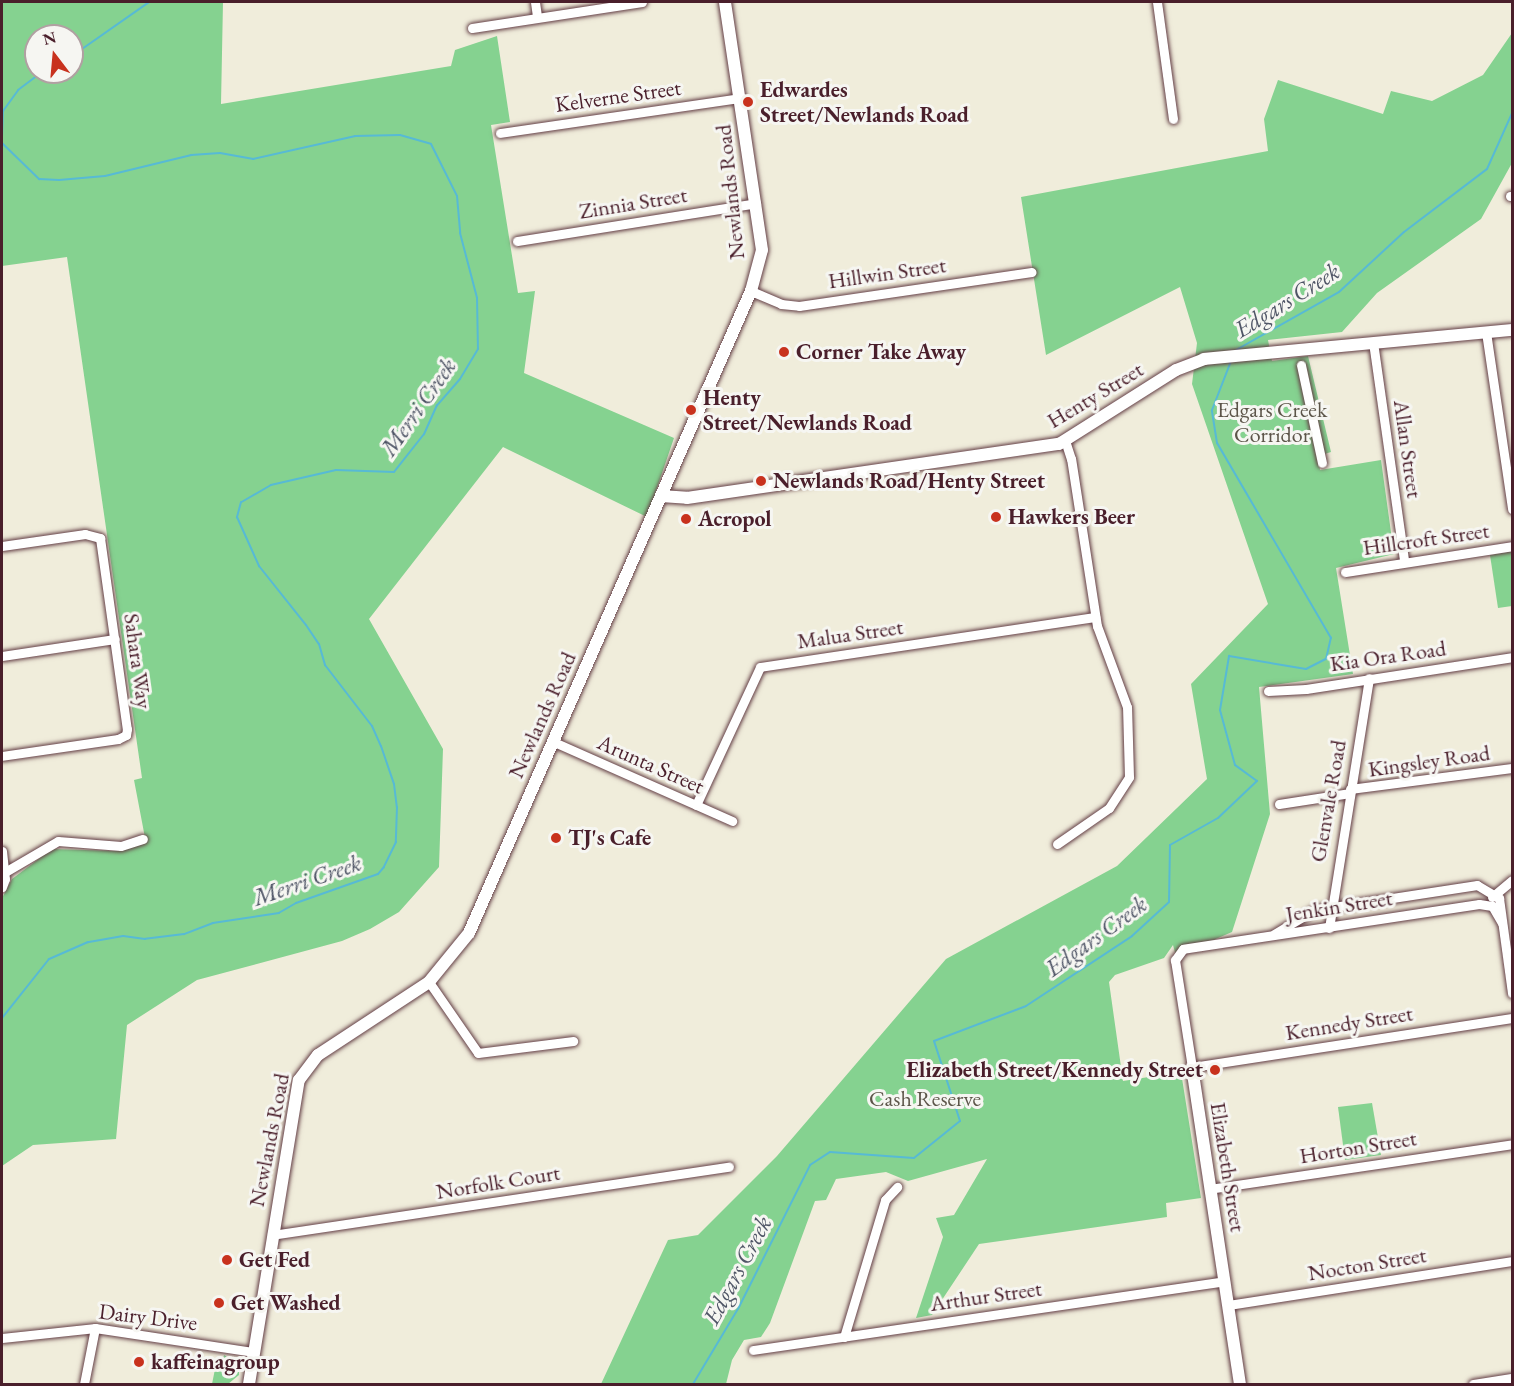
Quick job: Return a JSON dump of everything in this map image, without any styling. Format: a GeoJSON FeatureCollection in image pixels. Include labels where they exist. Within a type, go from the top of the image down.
{"type":"FeatureCollection","features":[{"type":"Feature","properties":{"kind":"street"},"geometry":{"type":"LineString","coordinates":[[535,2],[537,17]]}},
{"type":"Feature","properties":{"kind":"street"},"geometry":{"type":"LineString","coordinates":[[472,28],[642,2]]}},
{"type":"Feature","properties":{"kind":"street","name":"Newlands Road"},"geometry":{"type":"LineString","coordinates":[[249,1384],[299,1080],[306,1066],[429,982],[469,933],[751,291],[762,250],[725,2]]}},
{"type":"Feature","properties":{"kind":"street"},"geometry":{"type":"LineString","coordinates":[[1157,2],[1173,119]]}},
{"type":"Feature","properties":{"kind":"street","name":"Kelverne Street"},"geometry":{"type":"LineString","coordinates":[[500,133],[741,98]]}},
{"type":"Feature","properties":{"kind":"street","name":"Zinnia Street"},"geometry":{"type":"LineString","coordinates":[[517,241],[756,203]]}},
{"type":"Feature","properties":{"kind":"street","name":"Hillwin Street"},"geometry":{"type":"LineString","coordinates":[[751,291],[781,304],[799,306],[1032,272]]}},
{"type":"Feature","properties":{"kind":"street","name":"Henty Street"},"geometry":{"type":"LineString","coordinates":[[661,496],[687,498],[1065,441],[1176,370],[1204,359],[1512,330]]}},
{"type":"Feature","properties":{"kind":"street"},"geometry":{"type":"LineString","coordinates":[[1486,332],[1512,509]]}},
{"type":"Feature","properties":{"kind":"street","name":"Allan Street"},"geometry":{"type":"LineString","coordinates":[[1373,342],[1404,561]]}},
{"type":"Feature","properties":{"kind":"street"},"geometry":{"type":"LineString","coordinates":[[1301,365],[1322,463]]}},
{"type":"Feature","properties":{"kind":"street"},"geometry":{"type":"LineString","coordinates":[[1057,844],[1108,808],[1129,777],[1127,707],[1095,617],[1071,459],[1065,441]]}},
{"type":"Feature","properties":{"kind":"street","name":"Sahara Way"},"geometry":{"type":"LineString","coordinates":[[2,546],[85,534],[100,538],[126,735],[2,756]]}},
{"type":"Feature","properties":{"kind":"street","name":"Hillcroft Street"},"geometry":{"type":"LineString","coordinates":[[1345,572],[1512,546]]}},
{"type":"Feature","properties":{"kind":"street","name":"Malua Street"},"geometry":{"type":"LineString","coordinates":[[696,805],[760,667],[1095,617]]}},
{"type":"Feature","properties":{"kind":"street"},"geometry":{"type":"LineString","coordinates":[[2,656],[115,639]]}},
{"type":"Feature","properties":{"kind":"street","name":"Kia Ora Road"},"geometry":{"type":"LineString","coordinates":[[1268,691],[1512,657]]}},
{"type":"Feature","properties":{"kind":"street","name":"Glenvale Road"},"geometry":{"type":"LineString","coordinates":[[1329,928],[1328,915],[1335,906],[1334,880],[1369,678]]}},
{"type":"Feature","properties":{"kind":"street","name":"Arunta Street"},"geometry":{"type":"LineString","coordinates":[[554,742],[732,821]]}},
{"type":"Feature","properties":{"kind":"street","name":"Kingsley Road"},"geometry":{"type":"LineString","coordinates":[[1279,804],[1350,791],[1512,768]]}},
{"type":"Feature","properties":{"kind":"street"},"geometry":{"type":"LineString","coordinates":[[5,873],[58,841],[122,846],[143,838]]}},
{"type":"Feature","properties":{"kind":"street"},"geometry":{"type":"LineString","coordinates":[[2,851],[5,873],[2,887]]}},
{"type":"Feature","properties":{"kind":"street"},"geometry":{"type":"LineString","coordinates":[[1478,904],[1512,880]]}},
{"type":"Feature","properties":{"kind":"street"},"geometry":{"type":"LineString","coordinates":[[1270,936],[1314,910],[1335,906],[1473,886],[1495,894]]}},
{"type":"Feature","properties":{"kind":"street"},"geometry":{"type":"LineString","coordinates":[[1473,886],[1478,904]]}},
{"type":"Feature","properties":{"kind":"street"},"geometry":{"type":"LineString","coordinates":[[1495,894],[1502,923],[1512,993]]}},
{"type":"Feature","properties":{"kind":"street"},"geometry":{"type":"LineString","coordinates":[[1478,904],[1492,906],[1502,923]]}},
{"type":"Feature","properties":{"kind":"street","name":"Jenkin Street"},"geometry":{"type":"LineString","coordinates":[[1176,956],[1183,949],[1478,904]]}},
{"type":"Feature","properties":{"kind":"street","name":"Elizabeth Street"},"geometry":{"type":"LineString","coordinates":[[1176,956],[1209,1189],[1240,1384]]}},
{"type":"Feature","properties":{"kind":"street"},"geometry":{"type":"LineString","coordinates":[[429,982],[478,1053],[488,1054],[573,1041]]}},
{"type":"Feature","properties":{"kind":"street","name":"Kennedy Street"},"geometry":{"type":"LineString","coordinates":[[1192,1067],[1512,1018]]}},
{"type":"Feature","properties":{"kind":"street","name":"Horton Street"},"geometry":{"type":"LineString","coordinates":[[1209,1189],[1512,1144]]}},
{"type":"Feature","properties":{"kind":"street","name":"Norfolk Court"},"geometry":{"type":"LineString","coordinates":[[272,1235],[729,1167]]}},
{"type":"Feature","properties":{"kind":"street"},"geometry":{"type":"LineString","coordinates":[[844,1337],[885,1200],[897,1186]]}},
{"type":"Feature","properties":{"kind":"street","name":"Nocton Street"},"geometry":{"type":"LineString","coordinates":[[1228,1305],[1512,1261]]}},
{"type":"Feature","properties":{"kind":"street","name":"Arthur Street"},"geometry":{"type":"LineString","coordinates":[[753,1350],[1225,1281]]}},
{"type":"Feature","properties":{"kind":"street"},"geometry":{"type":"LineString","coordinates":[[84,1384],[95,1328]]}},
{"type":"Feature","properties":{"kind":"street","name":"Dairy Drive"},"geometry":{"type":"LineString","coordinates":[[2,1338],[95,1328],[254,1352]]}},
{"type":"Feature","properties":{"kind":"street"},"geometry":{"type":"LineString","coordinates":[[1473,1384],[1512,1378]]}},
{"type":"Feature","properties":{"kind":"green space"},"geometry":{"type":"Polygon","coordinates":[[[2,2],[223,2],[221,104],[451,66],[455,50],[497,36],[510,122],[491,125],[518,293],[535,291],[524,373],[674,438],[647,517],[503,447],[369,619],[443,749],[439,867],[399,912],[370,929],[342,941],[197,980],[127,1025],[116,1139],[33,1145],[2,1166],[2,898],[12,879],[52,849],[118,851],[146,843],[134,780],[142,778],[67,257],[2,266],[2,2]]]}},
{"type":"Feature","properties":{"kind":"green space"},"geometry":{"type":"Polygon","coordinates":[[[1512,33],[1512,163],[1481,219],[1377,293],[1342,332],[1268,340],[1272,361],[1308,356],[1331,452],[1318,456],[1320,470],[1381,460],[1394,554],[1336,568],[1353,674],[1259,687],[1270,814],[1232,932],[1176,956],[1173,945],[1164,958],[1115,975],[1109,982],[1123,1081],[1181,1072],[1201,1198],[1166,1203],[1167,1217],[979,1244],[932,1315],[916,1318],[943,1237],[936,1218],[954,1215],[987,1159],[908,1181],[886,1172],[836,1179],[826,1200],[815,1201],[770,1323],[761,1337],[744,1340],[732,1360],[726,1384],[601,1384],[668,1240],[698,1235],[777,1156],[946,959],[1117,866],[1207,779],[1191,684],[1268,604],[1192,384],[1197,343],[1180,287],[1046,355],[1021,197],[1268,151],[1264,119],[1278,80],[1383,114],[1391,91],[1432,101],[1483,75],[1512,33]]]}},
{"type":"Feature","properties":{"kind":"green space"},"geometry":{"type":"Polygon","coordinates":[[[1512,551],[1512,606],[1498,608],[1490,555],[1512,551]]]}},
{"type":"Feature","properties":{"kind":"green space"},"geometry":{"type":"Polygon","coordinates":[[[1372,1103],[1381,1155],[1345,1160],[1338,1107],[1372,1103]]]}},
{"type":"Feature","properties":{"kind":"green space"},"geometry":{"type":"Polygon","coordinates":[[[224,1355],[239,1364],[239,1375],[228,1384],[212,1384],[217,1359],[223,1360],[224,1355]]]}},
{"type":"Feature","properties":{"kind":"waterway","name":"Merri Creek"},"geometry":{"type":"LineString","coordinates":[[84,48],[149,2]]}},
{"type":"Feature","properties":{"kind":"waterway","name":"Merri Creek"},"geometry":{"type":"LineString","coordinates":[[2,137],[3,111],[18,90],[26,84]]}},
{"type":"Feature","properties":{"kind":"waterway","name":"Edgars Creek"},"geometry":{"type":"LineString","coordinates":[[1236,350],[1339,292],[1404,232],[1487,169],[1512,113]]}},
{"type":"Feature","properties":{"kind":"waterway","name":"Merri Creek"},"geometry":{"type":"LineString","coordinates":[[2,143],[39,179],[59,180],[105,176],[191,155],[220,153],[253,159],[355,136],[400,135],[431,144],[457,196],[460,233],[477,298],[478,349],[460,379],[437,405],[424,434],[394,472],[336,470],[271,485],[241,502],[237,517],[259,566],[319,644],[325,665],[372,726],[381,746],[394,784],[397,807],[396,842],[384,867],[378,874],[296,903],[279,913],[213,923],[184,934],[145,939],[123,936],[88,942],[49,959],[2,1018]]}},
{"type":"Feature","properties":{"kind":"waterway","name":"Edgars Creek"},"geometry":{"type":"LineString","coordinates":[[693,1384],[739,1307],[810,1165],[830,1152],[914,1158],[960,1121],[934,1041],[1026,1006],[1132,936],[1169,902],[1170,845],[1218,818],[1257,781],[1235,765],[1220,710],[1229,656],[1306,669],[1326,659],[1331,638],[1217,443],[1212,410],[1231,361]]}},
{"type":"Feature","properties":{"kind":"place","name":"Edwardes Street/Newlands Road"},"geometry":{"type":"Point","coordinates":[748,102]}},
{"type":"Feature","properties":{"kind":"place","name":"Corner Take Away"},"geometry":{"type":"Point","coordinates":[784,352]}},
{"type":"Feature","properties":{"kind":"place","name":"Henty Street/Newlands Road"},"geometry":{"type":"Point","coordinates":[691,410]}},
{"type":"Feature","properties":{"kind":"place","name":"Newlands Road/Henty Street"},"geometry":{"type":"Point","coordinates":[761,481]}},
{"type":"Feature","properties":{"kind":"place","name":"Hawkers Beer"},"geometry":{"type":"Point","coordinates":[996,517]}},
{"type":"Feature","properties":{"kind":"place","name":"Acropol"},"geometry":{"type":"Point","coordinates":[686,519]}},
{"type":"Feature","properties":{"kind":"place","name":"TJ's Cafe"},"geometry":{"type":"Point","coordinates":[556,838]}},
{"type":"Feature","properties":{"kind":"place","name":"Elizabeth Street/Kennedy Street"},"geometry":{"type":"Point","coordinates":[1215,1070]}},
{"type":"Feature","properties":{"kind":"place","name":"Get Fed"},"geometry":{"type":"Point","coordinates":[227,1260]}},
{"type":"Feature","properties":{"kind":"place","name":"Get Washed"},"geometry":{"type":"Point","coordinates":[219,1303]}},
{"type":"Feature","properties":{"kind":"place","name":"kaffeinagroup"},"geometry":{"type":"Point","coordinates":[139,1362]}},
{"type":"Feature","properties":{"kind":"park label","name":"Edgars Creek Corridor"},"geometry":{"type":"Point","coordinates":[1272,422]}},
{"type":"Feature","properties":{"kind":"park label","name":"Cash Reserve"},"geometry":{"type":"Point","coordinates":[925,1099]}}]}
